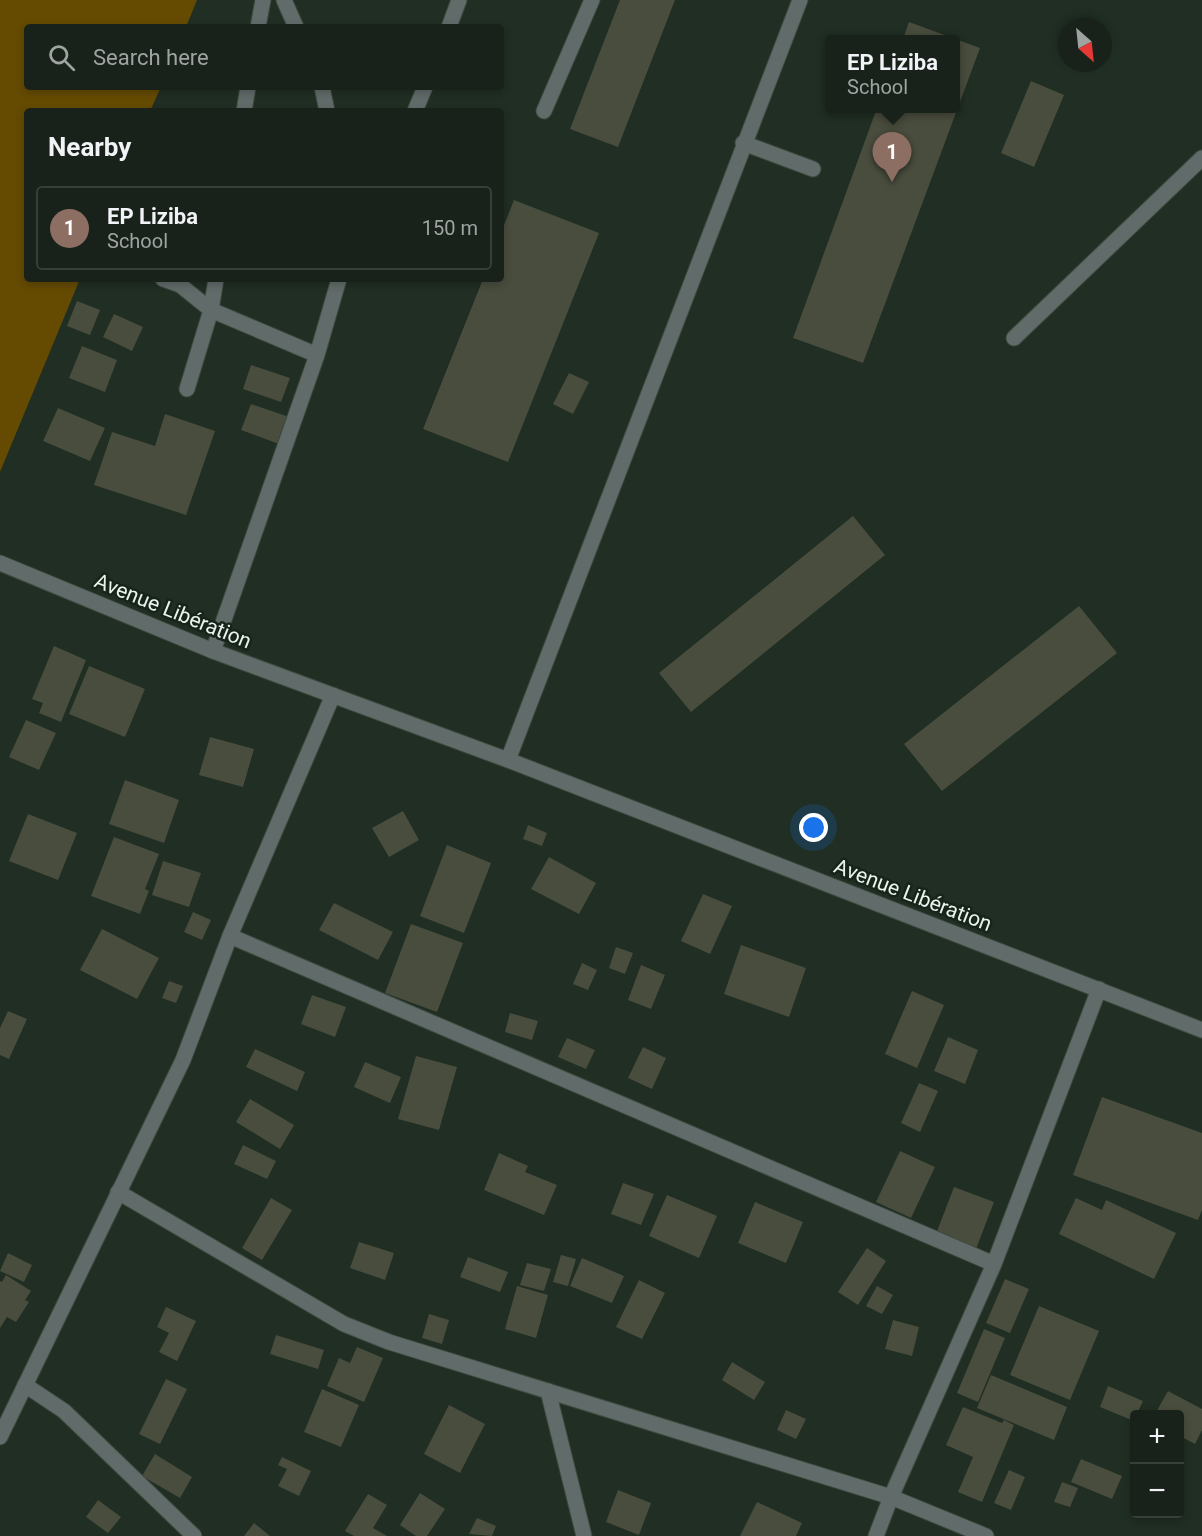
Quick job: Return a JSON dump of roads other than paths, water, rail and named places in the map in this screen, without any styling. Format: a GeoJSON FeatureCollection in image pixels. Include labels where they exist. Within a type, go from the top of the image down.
{"type":"FeatureCollection","features":[{"type":"Feature","properties":{"kind":"street"},"geometry":{"type":"LineString","coordinates":[[258,24],[262,0]]}},
{"type":"Feature","properties":{"kind":"street"},"geometry":{"type":"LineString","coordinates":[[284,0],[296,24]]}},
{"type":"Feature","properties":{"kind":"street"},"geometry":{"type":"LineString","coordinates":[[450,24],[459,0]]}},
{"type":"Feature","properties":{"kind":"street"},"geometry":{"type":"LineString","coordinates":[[544,111],[592,0]]}},
{"type":"Feature","properties":{"kind":"street"},"geometry":{"type":"LineString","coordinates":[[508,760],[743,143],[800,0]]}},
{"type":"Feature","properties":{"kind":"street"},"geometry":{"type":"LineString","coordinates":[[244,108],[248,90]]}},
{"type":"Feature","properties":{"kind":"street"},"geometry":{"type":"LineString","coordinates":[[323,90],[326,108]]}},
{"type":"Feature","properties":{"kind":"street"},"geometry":{"type":"LineString","coordinates":[[416,108],[424,90]]}},
{"type":"Feature","properties":{"kind":"street"},"geometry":{"type":"LineString","coordinates":[[743,143],[813,169]]}},
{"type":"Feature","properties":{"kind":"street"},"geometry":{"type":"LineString","coordinates":[[1014,338],[1202,158]]}},
{"type":"Feature","properties":{"kind":"street"},"geometry":{"type":"LineString","coordinates":[[172,282],[180,285],[211,310],[317,355]]}},
{"type":"Feature","properties":{"kind":"street"},"geometry":{"type":"LineString","coordinates":[[187,389],[211,310],[216,282]]}},
{"type":"Feature","properties":{"kind":"street"},"geometry":{"type":"LineString","coordinates":[[213,651],[317,355],[338,282]]}},
{"type":"Feature","properties":{"kind":"street","name":"Avenue Libération"},"geometry":{"type":"LineString","coordinates":[[0,563],[213,651],[508,760],[1202,1030]]}},
{"type":"Feature","properties":{"kind":"street"},"geometry":{"type":"LineString","coordinates":[[0,1437],[183,1060],[230,936],[333,695]]}},
{"type":"Feature","properties":{"kind":"street"},"geometry":{"type":"LineString","coordinates":[[230,936],[994,1264]]}},
{"type":"Feature","properties":{"kind":"street"},"geometry":{"type":"LineString","coordinates":[[876,1536],[994,1264],[1099,989]]}},
{"type":"Feature","properties":{"kind":"street"},"geometry":{"type":"LineString","coordinates":[[118,1192],[344,1324],[389,1342],[891,1497],[986,1536]]}},
{"type":"Feature","properties":{"kind":"street"},"geometry":{"type":"LineString","coordinates":[[25,1385],[64,1411],[194,1536]]}},
{"type":"Feature","properties":{"kind":"street"},"geometry":{"type":"LineString","coordinates":[[548,1391],[584,1536]]}},
{"type":"Feature","properties":{"kind":"place","name":"EP Liziba"},"geometry":{"type":"Point","coordinates":[892,182]}}]}
